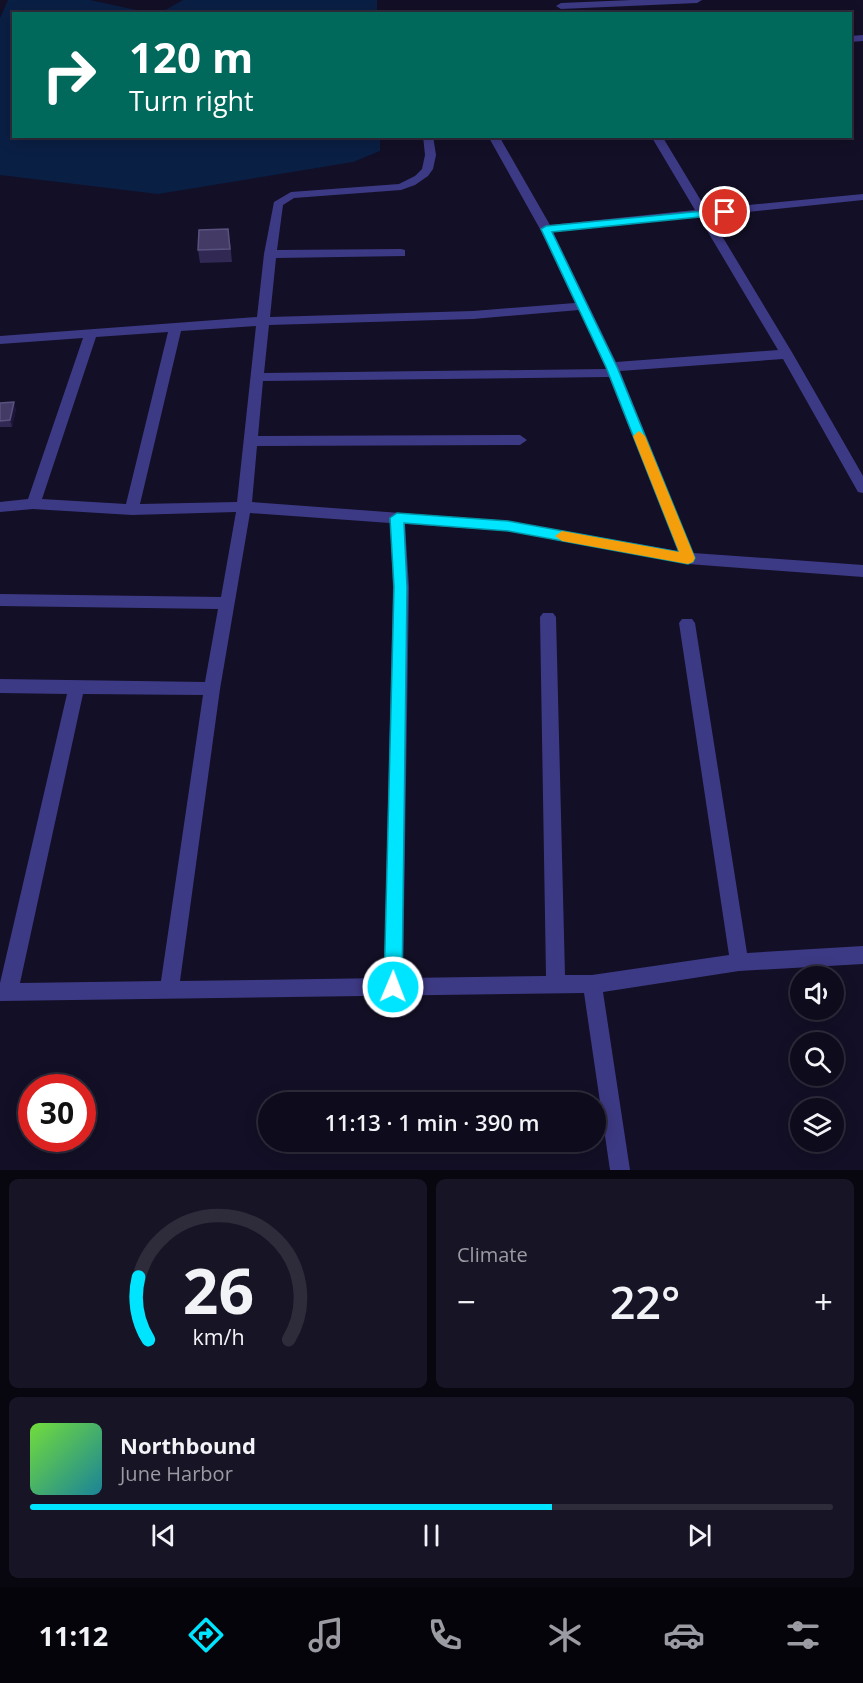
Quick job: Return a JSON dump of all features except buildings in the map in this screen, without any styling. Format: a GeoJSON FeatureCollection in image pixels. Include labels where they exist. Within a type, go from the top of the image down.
{"type":"FeatureCollection","features":[{"type":"Feature","properties":{"kind":"street"},"geometry":{"type":"LineString","coordinates":[[561,6],[697,0]]}},
{"type":"Feature","properties":{"kind":"street"},"geometry":{"type":"LineString","coordinates":[[169,990],[212,689],[244,507],[265,321],[270,254],[278,204],[283,199],[301,194],[401,187],[417,181],[426,174],[432,158],[428,138]]}},
{"type":"Feature","properties":{"kind":"street"},"geometry":{"type":"LineString","coordinates":[[494,138],[546,229],[613,370],[688,558]]}},
{"type":"Feature","properties":{"kind":"street"},"geometry":{"type":"LineString","coordinates":[[657,138],[787,354],[863,488]]}},
{"type":"Feature","properties":{"kind":"street"},"geometry":{"type":"LineString","coordinates":[[546,229],[863,197]]}},
{"type":"Feature","properties":{"kind":"street"},"geometry":{"type":"LineString","coordinates":[[270,254],[401,254]]}},
{"type":"Feature","properties":{"kind":"street"},"geometry":{"type":"LineString","coordinates":[[0,340],[265,321],[473,315],[583,306]]}},
{"type":"Feature","properties":{"kind":"street"},"geometry":{"type":"LineString","coordinates":[[132,510],[176,327]]}},
{"type":"Feature","properties":{"kind":"street"},"geometry":{"type":"LineString","coordinates":[[33,504],[91,333]]}},
{"type":"Feature","properties":{"kind":"street"},"geometry":{"type":"LineString","coordinates":[[258,377],[613,370],[787,354]]}},
{"type":"Feature","properties":{"kind":"street"},"geometry":{"type":"LineString","coordinates":[[251,441],[520,440]]}},
{"type":"Feature","properties":{"kind":"street"},"geometry":{"type":"LineString","coordinates":[[0,507],[33,504],[132,510],[244,507],[508,526],[688,558],[863,571]]}},
{"type":"Feature","properties":{"kind":"street"},"geometry":{"type":"LineString","coordinates":[[393,987],[401,587],[397,518]]}},
{"type":"Feature","properties":{"kind":"street"},"geometry":{"type":"LineString","coordinates":[[0,600],[227,603]]}},
{"type":"Feature","properties":{"kind":"street"},"geometry":{"type":"LineString","coordinates":[[548,617],[556,985]]}},
{"type":"Feature","properties":{"kind":"street"},"geometry":{"type":"LineString","coordinates":[[687,623],[739,962]]}},
{"type":"Feature","properties":{"kind":"street"},"geometry":{"type":"LineString","coordinates":[[0,686],[212,689]]}},
{"type":"Feature","properties":{"kind":"street"},"geometry":{"type":"LineString","coordinates":[[76,687],[5,992],[592,984],[739,962],[863,955]]}},
{"type":"Feature","properties":{"kind":"street"},"geometry":{"type":"LineString","coordinates":[[592,984],[621,1170]]}},
{"type":"Feature","properties":{"kind":"water"},"geometry":{"type":"Polygon","coordinates":[[[8,0],[90,0],[145,12],[12,12],[12,138],[380,138],[380,151],[353,162],[158,194],[0,175],[0,18],[8,0]]]}},
{"type":"Feature","properties":{"kind":"water"},"geometry":{"type":"Polygon","coordinates":[[[183,0],[377,0],[377,12],[162,12],[183,0]]]}},
{"type":"Feature","properties":{"kind":"slow traffic"},"geometry":{"type":"LineString","coordinates":[[562,536],[688,558],[639,436]]}},
{"type":"Feature","properties":{"kind":"route"},"geometry":{"type":"LineString","coordinates":[[393,987],[401,587],[397,518],[508,526],[688,558],[612,367],[546,229],[725,212]]}}]}
